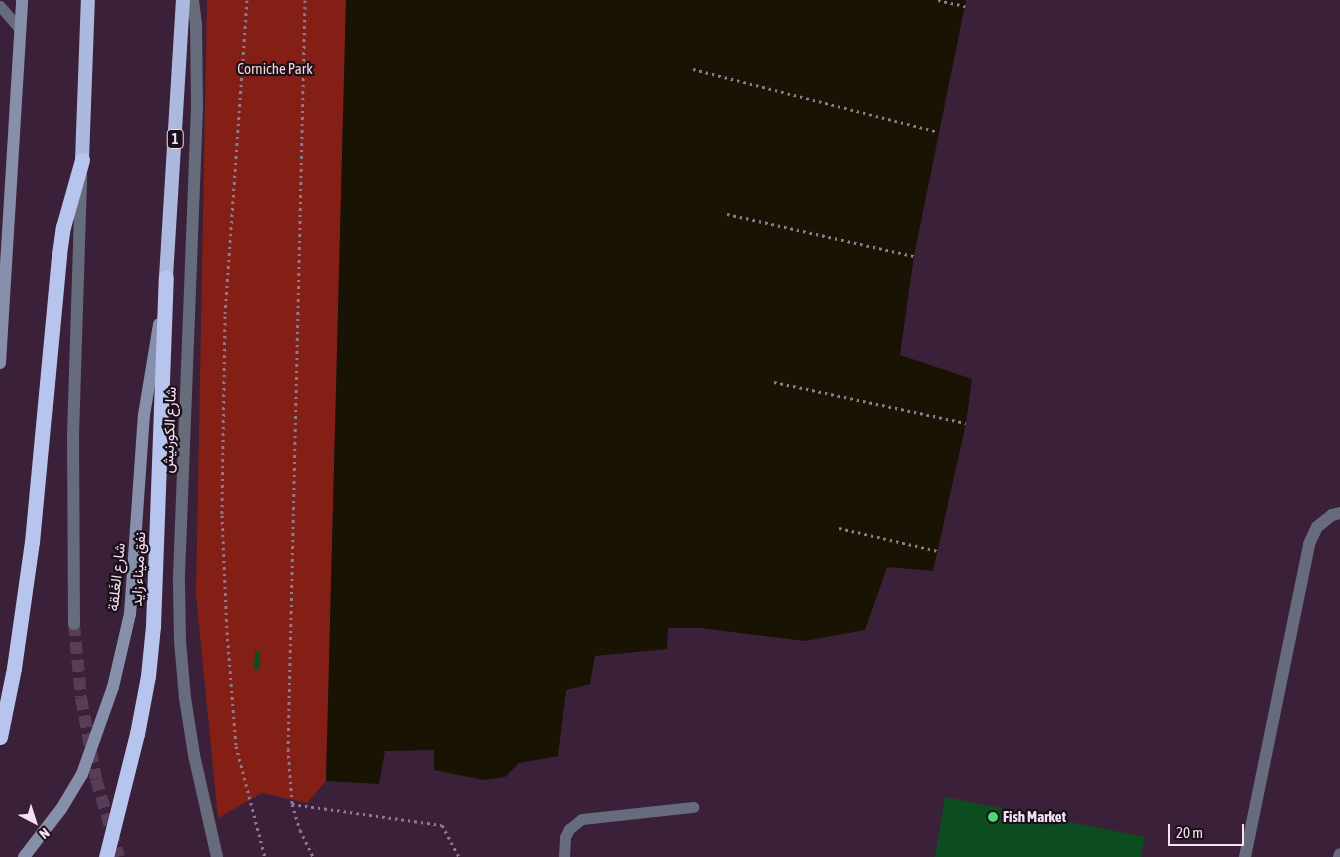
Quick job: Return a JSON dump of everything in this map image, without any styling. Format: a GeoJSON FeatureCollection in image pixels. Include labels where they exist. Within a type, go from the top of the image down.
{"type":"FeatureCollection","features":[{"type":"Feature","properties":{"kind":"highway"},"geometry":{"type":"LineString","coordinates":[[0,737],[19,633],[32,542],[59,254],[63,227],[82,160],[88,0]]}},
{"type":"Feature","properties":{"kind":"highway","name":"1"},"geometry":{"type":"LineString","coordinates":[[166,277],[183,0]]}},
{"type":"Feature","properties":{"kind":"highway","name":"نفق ميناء زايد"},"geometry":{"type":"LineString","coordinates":[[106,857],[137,734],[148,676],[153,626],[166,277]]}},
{"type":"Feature","properties":{"kind":"main road"},"geometry":{"type":"LineString","coordinates":[[0,363],[22,0]]}},
{"type":"Feature","properties":{"kind":"main road","name":"شارع الغَلقة"},"geometry":{"type":"LineString","coordinates":[[24,857],[61,809],[82,774],[113,687],[130,614],[144,415],[166,277]]}},
{"type":"Feature","properties":{"kind":"street","name":"شارع الكورنيش"},"geometry":{"type":"LineString","coordinates":[[193,0],[197,42],[197,107],[179,583],[180,641],[185,698],[194,755],[217,857]]}},
{"type":"Feature","properties":{"kind":"street"},"geometry":{"type":"LineString","coordinates":[[74,624],[73,435],[82,160]]}},
{"type":"Feature","properties":{"kind":"street"},"geometry":{"type":"LineString","coordinates":[[1245,857],[1309,544],[1317,527],[1332,515],[1340,513]]}},
{"type":"Feature","properties":{"kind":"lane"},"geometry":{"type":"LineString","coordinates":[[0,6],[20,29]]}},
{"type":"Feature","properties":{"kind":"lane"},"geometry":{"type":"LineString","coordinates":[[564,857],[565,837],[569,829],[582,819],[693,807]]}},
{"type":"Feature","properties":{"kind":"path"},"geometry":{"type":"LineString","coordinates":[[247,0],[226,316],[222,515],[227,632],[236,746],[265,857]]}},
{"type":"Feature","properties":{"kind":"path"},"geometry":{"type":"LineString","coordinates":[[305,0],[288,749],[292,804],[300,830],[313,857]]}},
{"type":"Feature","properties":{"kind":"path"},"geometry":{"type":"LineString","coordinates":[[938,0],[965,6]]}},
{"type":"Feature","properties":{"kind":"path"},"geometry":{"type":"LineString","coordinates":[[694,70],[938,132]]}},
{"type":"Feature","properties":{"kind":"path"},"geometry":{"type":"LineString","coordinates":[[727,214],[914,256]]}},
{"type":"Feature","properties":{"kind":"path"},"geometry":{"type":"LineString","coordinates":[[774,382],[966,423]]}},
{"type":"Feature","properties":{"kind":"path"},"geometry":{"type":"LineString","coordinates":[[839,528],[938,551]]}},
{"type":"Feature","properties":{"kind":"path"},"geometry":{"type":"LineString","coordinates":[[292,804],[442,825],[459,857]]}},
{"type":"Feature","properties":{"kind":"green space","name":"Corniche Park"},"geometry":{"type":"Polygon","coordinates":[[[207,0],[346,0],[326,781],[307,803],[262,793],[218,818],[196,595],[207,0]]]}},
{"type":"Feature","properties":{"kind":"shaded area"},"geometry":{"type":"Polygon","coordinates":[[[346,0],[966,0],[914,256],[900,355],[972,379],[966,423],[933,571],[887,567],[865,630],[805,641],[700,628],[668,628],[667,649],[595,656],[590,684],[566,690],[558,756],[519,763],[505,777],[484,780],[434,770],[434,750],[385,751],[379,784],[326,781],[346,0]]]}},
{"type":"Feature","properties":{"kind":"building"},"geometry":{"type":"Polygon","coordinates":[[[255,651],[260,652],[259,670],[254,669],[255,651]]]}},
{"type":"Feature","properties":{"kind":"building","name":"Fish Market"},"geometry":{"type":"Polygon","coordinates":[[[945,797],[1145,837],[1141,857],[935,857],[945,797]]]}},
{"type":"Feature","properties":{"kind":"tunnel"},"geometry":{"type":"LineString","coordinates":[[74,624],[81,698],[96,779],[119,857]]}},
{"type":"Feature","properties":{"kind":"place","name":"Fish Market"},"geometry":{"type":"Point","coordinates":[993,817]}}]}
